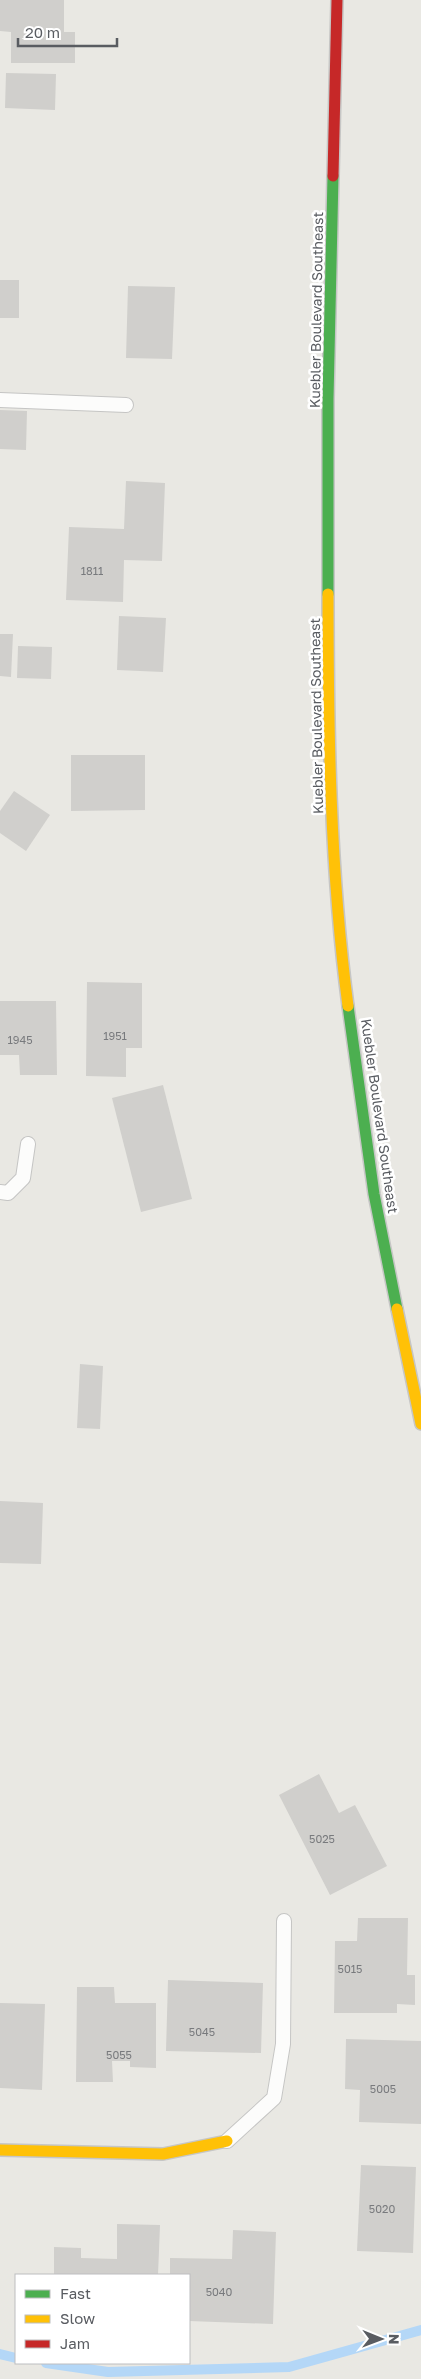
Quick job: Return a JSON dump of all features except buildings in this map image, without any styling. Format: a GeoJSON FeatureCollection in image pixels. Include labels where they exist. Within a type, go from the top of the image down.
{"type":"FeatureCollection","features":[{"type":"Feature","properties":{"kind":"main road","name":"Kuebler Boulevard Southeast"},"geometry":{"type":"LineString","coordinates":[[337,0],[328,399],[328,663],[332,803],[342,958],[374,1194],[421,1424]]}},
{"type":"Feature","properties":{"kind":"main road"},"geometry":{"type":"LineString","coordinates":[[0,2150],[163,2154],[227,2141]]}},
{"type":"Feature","properties":{"kind":"lane"},"geometry":{"type":"LineString","coordinates":[[0,400],[126,405]]}},
{"type":"Feature","properties":{"kind":"lane"},"geometry":{"type":"LineString","coordinates":[[0,1192],[8,1193],[23,1178],[28,1144]]}},
{"type":"Feature","properties":{"kind":"lane"},"geometry":{"type":"LineString","coordinates":[[227,2141],[274,2098],[283,2044],[284,1920]]}},
{"type":"Feature","properties":{"kind":"waterway"},"geometry":{"type":"LineString","coordinates":[[53,2364],[108,2372],[289,2367],[421,2330]]}},
{"type":"Feature","properties":{"kind":"waterway"},"geometry":{"type":"LineString","coordinates":[[0,2354],[15,2358]]}},
{"type":"Feature","properties":{"kind":"traffic: fast"},"geometry":{"type":"LineString","coordinates":[[328,594],[328,399],[333,176]]}},
{"type":"Feature","properties":{"kind":"traffic: fast"},"geometry":{"type":"LineString","coordinates":[[348,1006],[374,1194],[397,1309]]}},
{"type":"Feature","properties":{"kind":"traffic: slow"},"geometry":{"type":"LineString","coordinates":[[328,594],[331,800],[337,904],[348,1006]]}},
{"type":"Feature","properties":{"kind":"traffic: slow"},"geometry":{"type":"LineString","coordinates":[[397,1309],[421,1424]]}},
{"type":"Feature","properties":{"kind":"traffic: slow"},"geometry":{"type":"LineString","coordinates":[[0,2150],[163,2154],[227,2141]]}},
{"type":"Feature","properties":{"kind":"traffic: jam"},"geometry":{"type":"LineString","coordinates":[[333,176],[337,0]]}}]}
